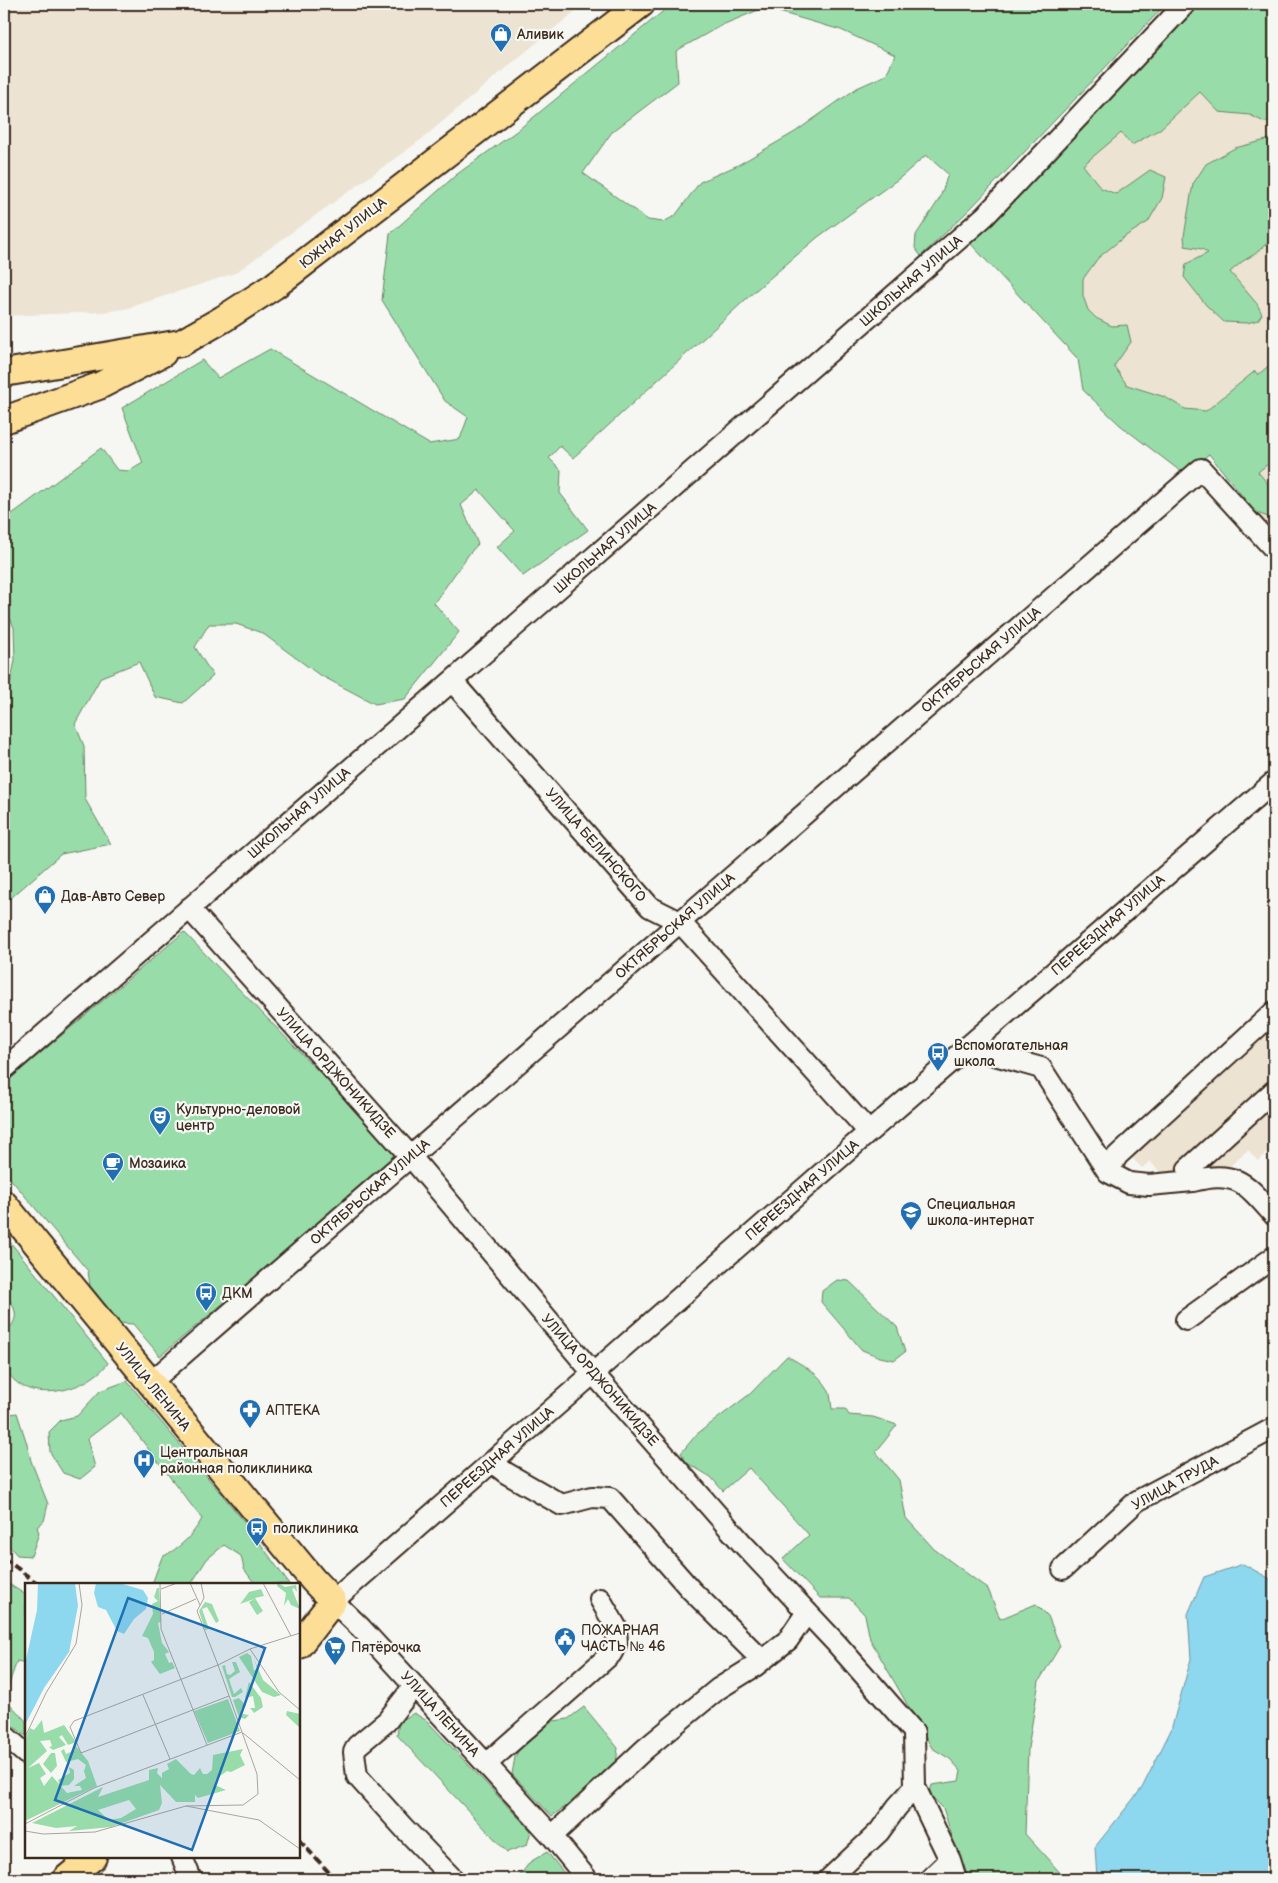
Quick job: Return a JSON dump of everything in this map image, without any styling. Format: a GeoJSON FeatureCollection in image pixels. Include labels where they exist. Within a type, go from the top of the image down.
{"type":"FeatureCollection","features":[{"type":"Feature","properties":{"kind":"main road","name":"ЮЖНАЯ УЛИЦА"},"geometry":{"type":"LineString","coordinates":[[4,373],[181,343],[223,320],[274,286],[641,4]]}},
{"type":"Feature","properties":{"kind":"main road"},"geometry":{"type":"LineString","coordinates":[[4,420],[99,386],[181,343]]}},
{"type":"Feature","properties":{"kind":"main road","name":"УЛИЦА ЛЕНИНА"},"geometry":{"type":"LineString","coordinates":[[4,1204],[150,1383],[333,1602]]}},
{"type":"Feature","properties":{"kind":"main road"},"geometry":{"type":"LineString","coordinates":[[300,1644],[333,1602]]}},
{"type":"Feature","properties":{"kind":"main road"},"geometry":{"type":"LineString","coordinates":[[66,1879],[92,1858]]}},
{"type":"Feature","properties":{"kind":"street","name":"ШКОЛЬНАЯ УЛИЦА"},"geometry":{"type":"LineString","coordinates":[[4,1069],[452,682],[985,216],[1185,4]]}},
{"type":"Feature","properties":{"kind":"street","name":"ОКТЯБРЬСКАЯ УЛИЦА"},"geometry":{"type":"LineString","coordinates":[[150,1383],[1201,469],[1274,549]]}},
{"type":"Feature","properties":{"kind":"street","name":"УЛИЦА БЕЛИНСКОГО"},"geometry":{"type":"LineString","coordinates":[[452,682],[650,907],[680,922],[869,1132]]}},
{"type":"Feature","properties":{"kind":"street","name":"ПЕРЕЕЗДНАЯ УЛИЦА"},"geometry":{"type":"LineString","coordinates":[[333,1602],[966,1047],[1274,782]]}},
{"type":"Feature","properties":{"kind":"street","name":"УЛИЦА ОРДЖОНИКИДЗЕ"},"geometry":{"type":"LineString","coordinates":[[189,908],[411,1157],[593,1373],[741,1542],[837,1644],[914,1732],[915,1787],[953,1870]]}},
{"type":"Feature","properties":{"kind":"street"},"geometry":{"type":"LineString","coordinates":[[1108,1172],[1117,1156],[1274,1012]]}},
{"type":"Feature","properties":{"kind":"street"},"geometry":{"type":"LineString","coordinates":[[966,1047],[1041,1068],[1108,1172],[1129,1182],[1149,1185],[1193,1181],[1210,1177],[1238,1179],[1255,1193],[1274,1215]]}},
{"type":"Feature","properties":{"kind":"street"},"geometry":{"type":"LineString","coordinates":[[1193,1181],[1188,1169],[1274,1091]]}},
{"type":"Feature","properties":{"kind":"street"},"geometry":{"type":"LineString","coordinates":[[1186,1320],[1274,1257]]}},
{"type":"Feature","properties":{"kind":"street","name":"УЛИЦА ТРУДА"},"geometry":{"type":"LineString","coordinates":[[1063,1569],[1137,1501],[1274,1428]]}},
{"type":"Feature","properties":{"kind":"street"},"geometry":{"type":"LineString","coordinates":[[492,1462],[506,1473],[562,1505],[592,1498],[610,1498],[691,1590],[762,1660]]}},
{"type":"Feature","properties":{"kind":"street"},"geometry":{"type":"LineString","coordinates":[[486,1764],[611,1654],[617,1643],[616,1627],[600,1599]]}},
{"type":"Feature","properties":{"kind":"street","name":"УЛИЦА ЛЕНИНА"},"geometry":{"type":"LineString","coordinates":[[333,1602],[361,1628],[486,1764],[552,1836],[587,1879]]}},
{"type":"Feature","properties":{"kind":"street"},"geometry":{"type":"LineString","coordinates":[[552,1836],[645,1749],[718,1689],[788,1640],[807,1612]]}},
{"type":"Feature","properties":{"kind":"street"},"geometry":{"type":"LineString","coordinates":[[414,1686],[387,1721],[357,1746],[354,1752],[358,1776],[382,1805],[453,1879]]}},
{"type":"Feature","properties":{"kind":"street"},"geometry":{"type":"LineString","coordinates":[[4,1735],[25,1753]]}},
{"type":"Feature","properties":{"kind":"street"},"geometry":{"type":"LineString","coordinates":[[829,1879],[879,1832],[897,1807],[915,1787]]}},
{"type":"Feature","properties":{"kind":"street"},"geometry":{"type":"LineString","coordinates":[[182,1858],[191,1879]]}},
{"type":"Feature","properties":{"kind":"street"},"geometry":{"type":"LineString","coordinates":[[930,1879],[953,1870]]}},
{"type":"Feature","properties":{"kind":"shaded area"},"geometry":{"type":"Polygon","coordinates":[[[4,4],[584,4],[422,139],[235,273],[125,309],[102,312],[4,316],[4,4]]]}},
{"type":"Feature","properties":{"kind":"shaded area"},"geometry":{"type":"Polygon","coordinates":[[[1200,4],[1274,4],[1274,535],[1210,454],[1184,474],[970,243],[1200,4]]]}},
{"type":"Feature","properties":{"kind":"shaded area"},"geometry":{"type":"Polygon","coordinates":[[[1274,999],[1274,1131],[1271,1135],[1274,1139],[1274,1146],[1258,1161],[1248,1150],[1230,1166],[1161,1174],[1150,1161],[1142,1168],[1118,1144],[1274,999]]]}},
{"type":"Feature","properties":{"kind":"green space"},"geometry":{"type":"Polygon","coordinates":[[[672,4],[773,4],[1166,4],[970,209],[921,256],[915,248],[916,235],[940,198],[948,174],[926,155],[901,177],[818,237],[756,290],[573,458],[560,446],[549,458],[561,470],[560,493],[588,530],[523,576],[497,547],[515,531],[479,490],[461,505],[478,544],[434,603],[459,632],[405,699],[375,704],[318,674],[262,633],[236,624],[209,624],[195,647],[213,676],[183,703],[155,697],[139,662],[101,677],[75,724],[84,746],[85,799],[111,844],[61,854],[4,904],[4,690],[10,685],[15,660],[14,628],[4,605],[4,520],[101,448],[117,470],[129,471],[143,463],[122,408],[202,360],[218,378],[270,349],[429,444],[460,439],[468,417],[445,401],[382,300],[390,234],[456,175],[518,130],[672,4]],[[773,4],[722,25],[676,51],[678,82],[612,132],[583,173],[648,220],[663,222],[675,216],[700,182],[738,165],[795,132],[857,88],[886,75],[895,55],[841,30],[779,12],[773,4]]]}},
{"type":"Feature","properties":{"kind":"green space"},"geometry":{"type":"Polygon","coordinates":[[[1200,4],[1274,4],[1274,122],[1264,122],[1250,115],[1219,112],[1200,92],[1160,129],[1132,145],[1121,133],[1083,165],[1101,188],[1116,194],[1150,170],[1166,177],[1162,198],[1148,222],[1124,237],[1098,258],[1083,279],[1083,296],[1088,310],[1096,318],[1112,326],[1127,325],[1131,342],[1114,366],[1127,385],[1165,397],[1185,409],[1206,411],[1255,371],[1258,375],[1274,361],[1274,459],[1258,472],[1274,491],[1273,519],[1255,512],[1209,454],[1184,474],[1120,425],[1083,390],[1078,359],[970,243],[1200,4]]]}},
{"type":"Feature","properties":{"kind":"green space"},"geometry":{"type":"Polygon","coordinates":[[[1274,138],[1274,237],[1230,272],[1257,304],[1262,314],[1258,320],[1247,323],[1224,322],[1206,305],[1184,277],[1186,264],[1208,253],[1202,249],[1185,246],[1184,236],[1193,184],[1206,164],[1235,148],[1274,138]]]}},
{"type":"Feature","properties":{"kind":"green space"},"geometry":{"type":"Polygon","coordinates":[[[184,932],[400,1156],[160,1356],[133,1324],[119,1323],[90,1286],[88,1271],[4,1171],[4,1084],[184,932]]]}},
{"type":"Feature","properties":{"kind":"green space"},"geometry":{"type":"Polygon","coordinates":[[[4,1236],[108,1363],[85,1382],[70,1388],[39,1391],[24,1387],[12,1378],[4,1365],[4,1334],[15,1319],[15,1313],[4,1283],[4,1236]]]}},
{"type":"Feature","properties":{"kind":"green space"},"geometry":{"type":"Polygon","coordinates":[[[837,1280],[849,1281],[897,1327],[905,1352],[894,1360],[862,1350],[821,1302],[822,1291],[837,1280]]]}},
{"type":"Feature","properties":{"kind":"green space"},"geometry":{"type":"Polygon","coordinates":[[[787,1356],[810,1370],[825,1384],[830,1393],[832,1409],[845,1409],[849,1415],[873,1417],[897,1425],[876,1452],[899,1480],[906,1518],[934,1549],[988,1589],[1000,1619],[1036,1604],[1048,1616],[1060,1646],[1039,1681],[1028,1748],[1025,1834],[1064,1879],[970,1879],[964,1873],[943,1808],[929,1794],[932,1785],[959,1781],[961,1771],[950,1759],[932,1748],[870,1639],[865,1615],[849,1598],[820,1598],[783,1559],[809,1535],[749,1468],[723,1491],[711,1477],[687,1463],[681,1453],[697,1434],[750,1394],[787,1356]]]}},
{"type":"Feature","properties":{"kind":"green space"},"geometry":{"type":"Polygon","coordinates":[[[127,1381],[248,1526],[288,1583],[254,1583],[244,1569],[241,1556],[224,1545],[207,1559],[192,1583],[152,1583],[162,1557],[185,1541],[202,1519],[121,1413],[87,1439],[95,1467],[80,1479],[63,1473],[50,1452],[49,1432],[61,1420],[77,1416],[100,1391],[127,1381]]]}},
{"type":"Feature","properties":{"kind":"green space"},"geometry":{"type":"Polygon","coordinates":[[[17,1413],[31,1461],[48,1504],[44,1521],[37,1527],[39,1533],[31,1556],[17,1555],[4,1540],[4,1415],[17,1413]]]}},
{"type":"Feature","properties":{"kind":"green space"},"geometry":{"type":"Polygon","coordinates":[[[4,1581],[25,1594],[25,1663],[17,1661],[6,1700],[25,1720],[25,1735],[4,1719],[4,1581]]]}},
{"type":"Feature","properties":{"kind":"green space"},"geometry":{"type":"Polygon","coordinates":[[[584,1707],[618,1748],[616,1764],[603,1780],[552,1816],[512,1774],[515,1757],[521,1746],[546,1722],[568,1719],[584,1707]]]}},
{"type":"Feature","properties":{"kind":"green space"},"geometry":{"type":"Polygon","coordinates":[[[414,1713],[427,1721],[531,1831],[527,1845],[507,1852],[397,1735],[399,1722],[414,1713]]]}},
{"type":"Feature","properties":{"kind":"green space"},"geometry":{"type":"Polygon","coordinates":[[[547,1852],[569,1879],[518,1878],[530,1862],[547,1852]]]}},
{"type":"Feature","properties":{"kind":"water"},"geometry":{"type":"Polygon","coordinates":[[[1243,1564],[1274,1581],[1274,1879],[1097,1879],[1095,1847],[1142,1788],[1171,1730],[1191,1659],[1188,1614],[1204,1577],[1243,1564]]]}},
{"type":"Feature","properties":{"kind":"railway"},"geometry":{"type":"LineString","coordinates":[[4,1558],[37,1583]]}},
{"type":"Feature","properties":{"kind":"railway"},"geometry":{"type":"LineString","coordinates":[[300,1841],[335,1879]]}},
{"type":"Feature","properties":{"kind":"place","name":"Аливик"},"geometry":{"type":"Point","coordinates":[501,53]}},
{"type":"Feature","properties":{"kind":"place","name":"Дав-Авто Север"},"geometry":{"type":"Point","coordinates":[45,915]}},
{"type":"Feature","properties":{"kind":"place","name":"Вспомогательная школа"},"geometry":{"type":"Point","coordinates":[938,1072]}},
{"type":"Feature","properties":{"kind":"place","name":"Культурно-деловой центр"},"geometry":{"type":"Point","coordinates":[160,1136]}},
{"type":"Feature","properties":{"kind":"place","name":"Мозаика"},"geometry":{"type":"Point","coordinates":[113,1182]}},
{"type":"Feature","properties":{"kind":"place","name":"Специальная школа-интернат"},"geometry":{"type":"Point","coordinates":[911,1231]}},
{"type":"Feature","properties":{"kind":"place","name":"ДКМ"},"geometry":{"type":"Point","coordinates":[206,1312]}},
{"type":"Feature","properties":{"kind":"place","name":"АПТЕКА"},"geometry":{"type":"Point","coordinates":[250,1429]}},
{"type":"Feature","properties":{"kind":"place","name":"Центральная районная поликлиника"},"geometry":{"type":"Point","coordinates":[144,1479]}},
{"type":"Feature","properties":{"kind":"place","name":"поликлиника"},"geometry":{"type":"Point","coordinates":[257,1547]}},
{"type":"Feature","properties":{"kind":"place","name":"ПОЖАРНАЯ ЧАСТЬ № 46"},"geometry":{"type":"Point","coordinates":[565,1657]}},
{"type":"Feature","properties":{"kind":"place","name":"Пятёрочка"},"geometry":{"type":"Point","coordinates":[335,1666]}}]}
